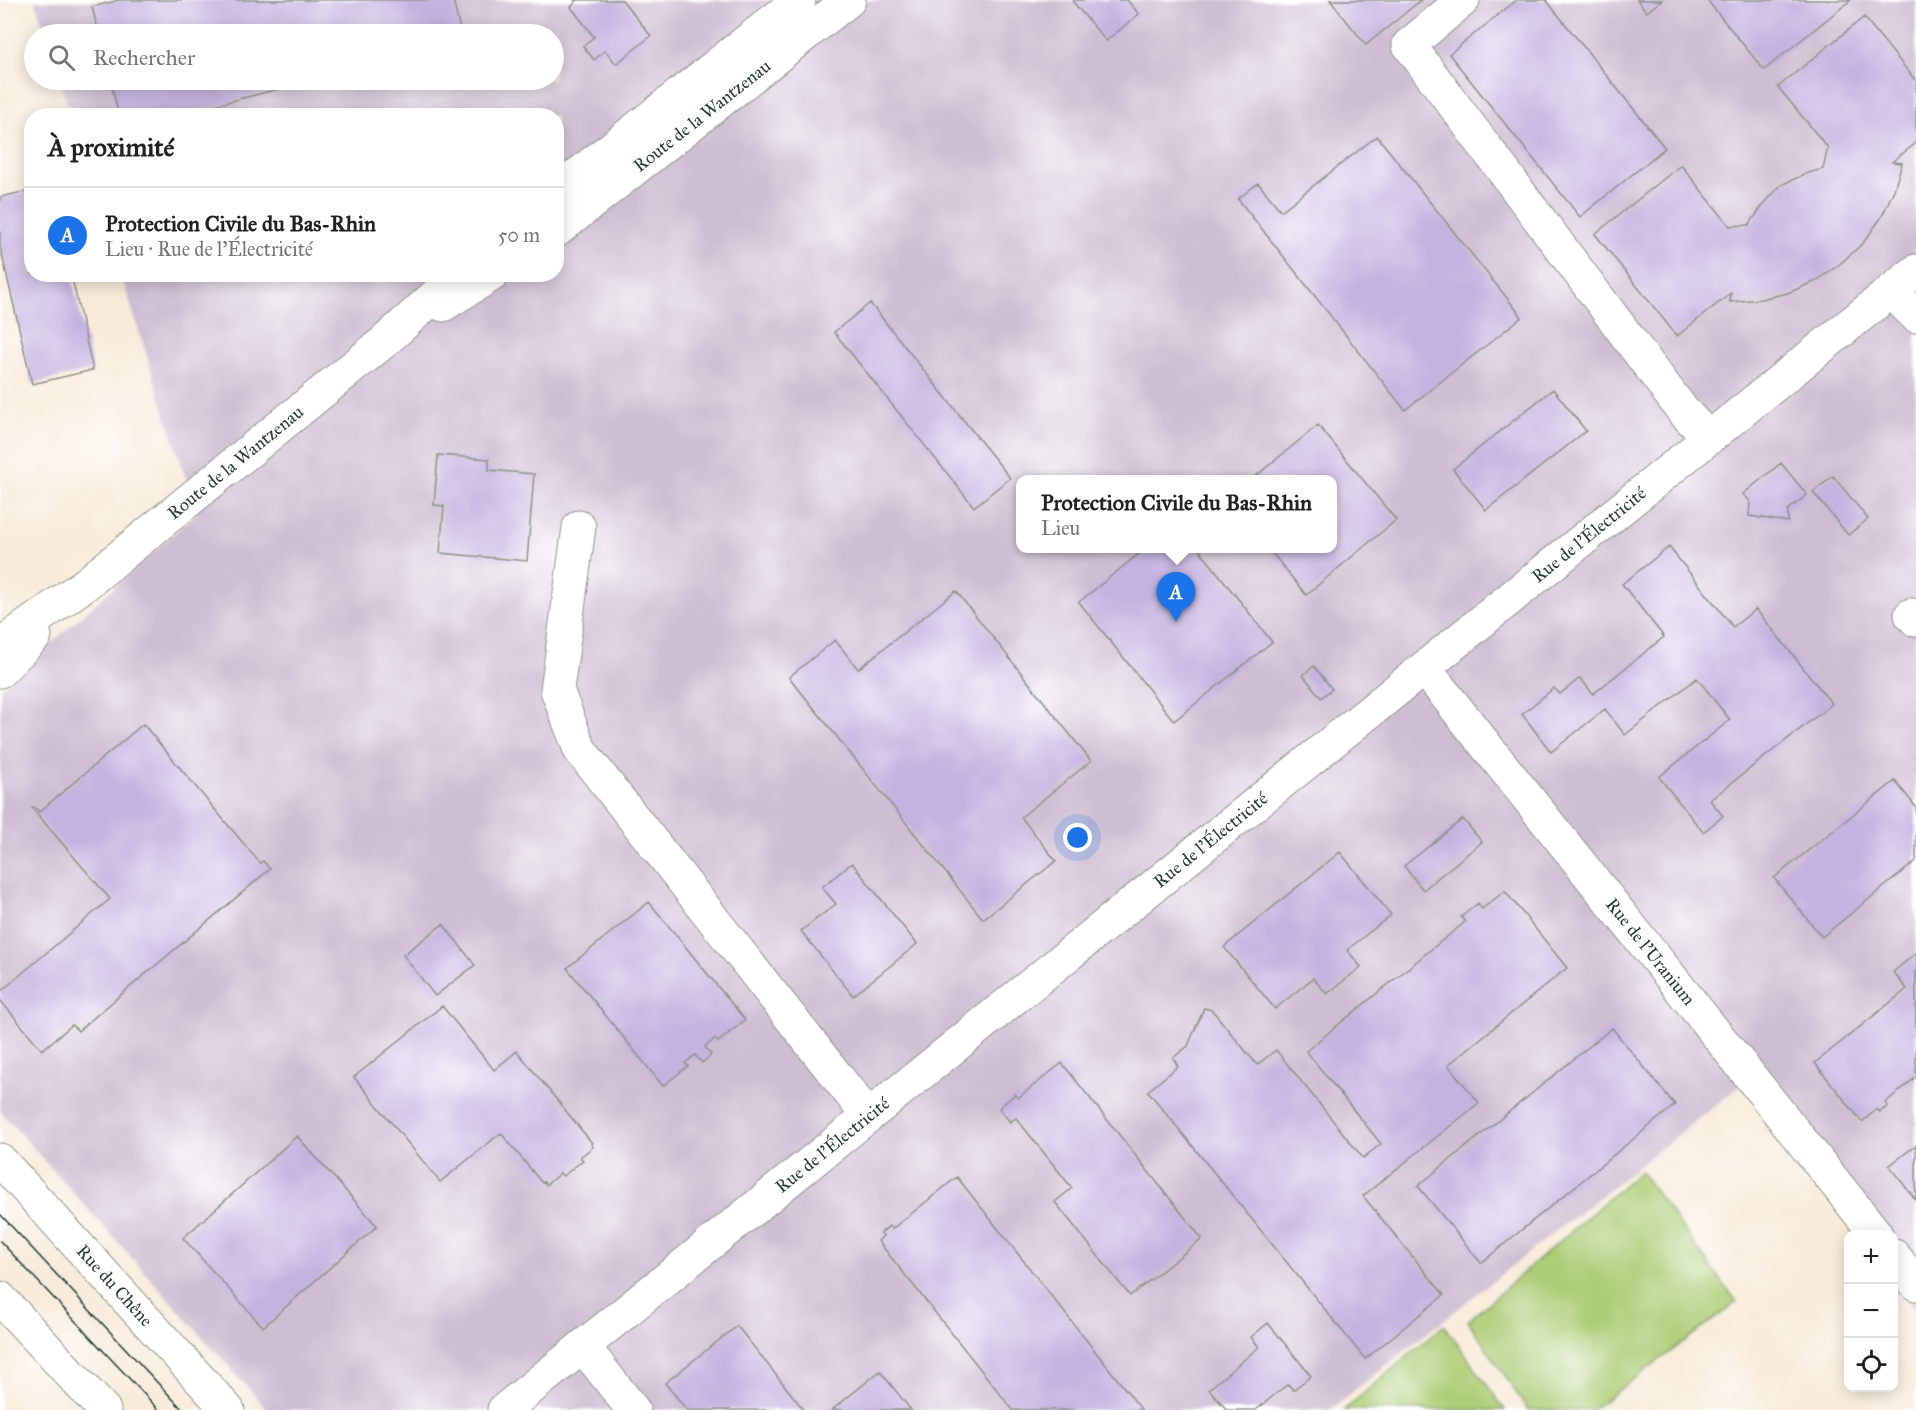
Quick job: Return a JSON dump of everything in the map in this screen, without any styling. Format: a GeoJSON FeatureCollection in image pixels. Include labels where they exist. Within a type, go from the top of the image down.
{"type":"FeatureCollection","features":[{"type":"Feature","properties":{"kind":"street","name":"Route de la Wantzenau"},"geometry":{"type":"LineString","coordinates":[[564,186],[799,0]]}},
{"type":"Feature","properties":{"kind":"street","name":"Route de la Wantzenau"},"geometry":{"type":"LineString","coordinates":[[564,225],[849,0]]}},
{"type":"Feature","properties":{"kind":"street"},"geometry":{"type":"LineString","coordinates":[[1463,0],[1409,45],[1683,411],[1709,438]]}},
{"type":"Feature","properties":{"kind":"street","name":"Rue de l'Électricité"},"geometry":{"type":"LineString","coordinates":[[504,1410],[1916,271]]}},
{"type":"Feature","properties":{"kind":"street","name":"Route de la Wantzenau"},"geometry":{"type":"LineString","coordinates":[[0,645],[87,583],[385,341],[450,282]]}},
{"type":"Feature","properties":{"kind":"street","name":"Route de la Wantzenau"},"geometry":{"type":"LineString","coordinates":[[385,341],[479,282]]}},
{"type":"Feature","properties":{"kind":"street"},"geometry":{"type":"LineString","coordinates":[[1891,291],[1916,316]]}},
{"type":"Feature","properties":{"kind":"street"},"geometry":{"type":"LineString","coordinates":[[579,526],[557,690],[580,750],[868,1116]]}},
{"type":"Feature","properties":{"kind":"street","name":"Route de la Wantzenau"},"geometry":{"type":"LineString","coordinates":[[0,671],[87,583]]}},
{"type":"Feature","properties":{"kind":"street","name":"Rue de l'Uranium"},"geometry":{"type":"LineString","coordinates":[[1424,668],[1873,1230]]}},
{"type":"Feature","properties":{"kind":"street","name":"Rue du Chêne"},"geometry":{"type":"LineString","coordinates":[[0,1160],[228,1410]]}},
{"type":"Feature","properties":{"kind":"street"},"geometry":{"type":"LineString","coordinates":[[1898,1262],[1916,1284]]}},
{"type":"Feature","properties":{"kind":"street"},"geometry":{"type":"LineString","coordinates":[[0,1298],[104,1410]]}},
{"type":"Feature","properties":{"kind":"street"},"geometry":{"type":"LineString","coordinates":[[583,1346],[633,1410]]}},
{"type":"Feature","properties":{"kind":"shaded area"},"geometry":{"type":"Polygon","coordinates":[[[1916,0],[1916,1312],[1898,1288],[1898,1230],[1853,1230],[1741,1085],[1330,1410],[268,1410],[0,1111],[0,689],[197,513],[123,282],[564,282],[564,108],[69,108],[63,90],[564,90],[564,24],[43,24],[35,1],[1916,0]]]}},
{"type":"Feature","properties":{"kind":"green space"},"geometry":{"type":"Polygon","coordinates":[[[1640,1171],[1737,1302],[1592,1410],[1528,1410],[1468,1321],[1640,1171]]]}},
{"type":"Feature","properties":{"kind":"green space"},"geometry":{"type":"Polygon","coordinates":[[[1444,1325],[1505,1410],[1344,1410],[1444,1325]]]}},
{"type":"Feature","properties":{"kind":"building"},"geometry":{"type":"Polygon","coordinates":[[[119,0],[453,0],[459,24],[96,24],[92,7],[119,0]]]}},
{"type":"Feature","properties":{"kind":"building"},"geometry":{"type":"Polygon","coordinates":[[[574,0],[622,0],[651,36],[616,64],[605,50],[594,60],[583,46],[594,37],[571,7],[576,2],[574,0]]]}},
{"type":"Feature","properties":{"kind":"building"},"geometry":{"type":"Polygon","coordinates":[[[1075,0],[1127,0],[1139,14],[1106,41],[1073,2],[1075,0]]]}},
{"type":"Feature","properties":{"kind":"building"},"geometry":{"type":"Polygon","coordinates":[[[1330,0],[1421,0],[1366,45],[1330,0]]]}},
{"type":"Feature","properties":{"kind":"building"},"geometry":{"type":"Polygon","coordinates":[[[1517,0],[1546,0],[1665,148],[1580,217],[1449,54],[1517,0]]]}},
{"type":"Feature","properties":{"kind":"building"},"geometry":{"type":"Polygon","coordinates":[[[1637,0],[1662,0],[1647,12],[1637,0]]]}},
{"type":"Feature","properties":{"kind":"building"},"geometry":{"type":"Polygon","coordinates":[[[1707,0],[1851,0],[1764,70],[1707,0]]]}},
{"type":"Feature","properties":{"kind":"building"},"geometry":{"type":"Polygon","coordinates":[[[1864,17],[1916,81],[1916,143],[1892,162],[1902,163],[1894,190],[1881,218],[1863,243],[1840,264],[1816,281],[1788,293],[1761,299],[1730,302],[1731,293],[1677,336],[1595,234],[1681,165],[1730,226],[1749,225],[1781,185],[1823,169],[1828,148],[1778,87],[1864,17]]]}},
{"type":"Feature","properties":{"kind":"building"},"geometry":{"type":"Polygon","coordinates":[[[112,90],[275,90],[203,108],[117,108],[112,90]]]}},
{"type":"Feature","properties":{"kind":"building"},"geometry":{"type":"Polygon","coordinates":[[[1377,136],[1522,317],[1405,410],[1238,199],[1258,183],[1281,211],[1377,136]]]}},
{"type":"Feature","properties":{"kind":"building"},"geometry":{"type":"Polygon","coordinates":[[[24,192],[24,282],[73,282],[93,370],[32,384],[0,246],[0,197],[24,192]]]}},
{"type":"Feature","properties":{"kind":"building"},"geometry":{"type":"Polygon","coordinates":[[[870,303],[1010,478],[974,507],[834,332],[870,303]]]}},
{"type":"Feature","properties":{"kind":"building"},"geometry":{"type":"Polygon","coordinates":[[[1553,389],[1586,431],[1486,510],[1453,469],[1553,389]]]}},
{"type":"Feature","properties":{"kind":"building"},"geometry":{"type":"Polygon","coordinates":[[[1318,425],[1396,520],[1306,595],[1272,553],[1337,553],[1337,475],[1257,475],[1318,425]]]}},
{"type":"Feature","properties":{"kind":"building"},"geometry":{"type":"Polygon","coordinates":[[[438,455],[489,459],[489,470],[534,474],[527,561],[440,553],[444,506],[434,505],[438,455]]]}},
{"type":"Feature","properties":{"kind":"building"},"geometry":{"type":"Polygon","coordinates":[[[1781,463],[1807,495],[1788,510],[1788,522],[1749,516],[1750,501],[1743,494],[1781,463]]]}},
{"type":"Feature","properties":{"kind":"building"},"geometry":{"type":"Polygon","coordinates":[[[1833,476],[1868,519],[1848,535],[1813,492],[1833,476]]]}},
{"type":"Feature","properties":{"kind":"building"},"geometry":{"type":"Polygon","coordinates":[[[1669,547],[1733,627],[1756,609],[1832,704],[1710,800],[1723,816],[1703,832],[1659,777],[1730,720],[1697,678],[1625,735],[1605,709],[1551,752],[1522,714],[1554,688],[1560,694],[1580,678],[1593,694],[1664,637],[1622,584],[1669,547]]]}},
{"type":"Feature","properties":{"kind":"building"},"geometry":{"type":"Polygon","coordinates":[[[1140,553],[1202,553],[1272,642],[1174,721],[1079,602],[1140,553]]]}},
{"type":"Feature","properties":{"kind":"building"},"geometry":{"type":"Polygon","coordinates":[[[956,591],[1091,761],[1021,817],[1056,861],[983,919],[789,677],[835,640],[858,669],[956,591]]]}},
{"type":"Feature","properties":{"kind":"building"},"geometry":{"type":"Polygon","coordinates":[[[1314,666],[1332,689],[1321,698],[1303,675],[1314,666]]]}},
{"type":"Feature","properties":{"kind":"building"},"geometry":{"type":"Polygon","coordinates":[[[143,724],[260,863],[263,861],[270,869],[78,1031],[72,1025],[42,1050],[0,1000],[0,992],[110,899],[32,808],[34,807],[39,812],[143,724]]]}},
{"type":"Feature","properties":{"kind":"building"},"geometry":{"type":"Polygon","coordinates":[[[1895,781],[1916,807],[1916,861],[1822,937],[1774,878],[1895,781]]]}},
{"type":"Feature","properties":{"kind":"building"},"geometry":{"type":"Polygon","coordinates":[[[1463,819],[1482,842],[1423,890],[1404,866],[1463,819]]]}},
{"type":"Feature","properties":{"kind":"building"},"geometry":{"type":"Polygon","coordinates":[[[1340,852],[1391,915],[1347,950],[1361,967],[1327,994],[1313,978],[1275,1009],[1224,947],[1340,852]]]}},
{"type":"Feature","properties":{"kind":"building"},"geometry":{"type":"Polygon","coordinates":[[[852,863],[917,944],[853,996],[801,931],[836,904],[822,887],[852,863]]]}},
{"type":"Feature","properties":{"kind":"building"},"geometry":{"type":"Polygon","coordinates":[[[1505,891],[1567,968],[1448,1065],[1479,1103],[1363,1196],[1444,1295],[1365,1359],[1148,1091],[1178,1066],[1173,1058],[1188,1046],[1204,1008],[1212,1010],[1257,1065],[1276,1050],[1363,1158],[1381,1144],[1306,1051],[1465,922],[1461,917],[1478,903],[1482,909],[1505,891]]]}},
{"type":"Feature","properties":{"kind":"building"},"geometry":{"type":"Polygon","coordinates":[[[649,902],[745,1020],[718,1042],[715,1039],[705,1047],[711,1055],[702,1063],[695,1055],[685,1063],[688,1066],[663,1086],[567,968],[649,902]]]}},
{"type":"Feature","properties":{"kind":"building"},"geometry":{"type":"Polygon","coordinates":[[[443,924],[475,965],[435,996],[403,955],[443,924]]]}},
{"type":"Feature","properties":{"kind":"building"},"geometry":{"type":"Polygon","coordinates":[[[1916,953],[1916,1077],[1885,1103],[1888,1106],[1880,1112],[1877,1109],[1862,1122],[1815,1063],[1907,989],[1893,972],[1916,953]]]}},
{"type":"Feature","properties":{"kind":"building"},"geometry":{"type":"Polygon","coordinates":[[[442,1006],[494,1070],[517,1051],[592,1143],[593,1147],[580,1157],[583,1160],[563,1176],[560,1173],[546,1185],[501,1133],[440,1182],[354,1077],[442,1006]]]}},
{"type":"Feature","properties":{"kind":"building"},"geometry":{"type":"Polygon","coordinates":[[[1612,1028],[1675,1105],[1481,1263],[1418,1186],[1612,1028]]]}},
{"type":"Feature","properties":{"kind":"building"},"geometry":{"type":"Polygon","coordinates":[[[1062,1063],[1202,1239],[1130,1296],[1055,1202],[1072,1188],[1016,1118],[1010,1122],[999,1108],[1015,1094],[1018,1098],[1062,1063]]]}},
{"type":"Feature","properties":{"kind":"building"},"geometry":{"type":"Polygon","coordinates":[[[297,1136],[377,1226],[263,1327],[183,1238],[297,1136]]]}},
{"type":"Feature","properties":{"kind":"building"},"geometry":{"type":"Polygon","coordinates":[[[1916,1145],[1916,1200],[1889,1166],[1916,1145]]]}},
{"type":"Feature","properties":{"kind":"building"},"geometry":{"type":"Polygon","coordinates":[[[957,1177],[1140,1410],[1013,1410],[878,1241],[883,1236],[881,1233],[889,1226],[892,1229],[957,1177]]]}},
{"type":"Feature","properties":{"kind":"building"},"geometry":{"type":"Polygon","coordinates":[[[1268,1323],[1311,1376],[1293,1390],[1288,1384],[1256,1410],[1227,1410],[1209,1389],[1259,1347],[1251,1337],[1268,1323]]]}},
{"type":"Feature","properties":{"kind":"building"},"geometry":{"type":"Polygon","coordinates":[[[737,1326],[804,1410],[687,1410],[665,1383],[737,1326]]]}},
{"type":"Feature","properties":{"kind":"building"},"geometry":{"type":"Polygon","coordinates":[[[880,1371],[911,1410],[832,1410],[880,1371]]]}},
{"type":"Feature","properties":{"kind":"tram line"},"geometry":{"type":"LineString","coordinates":[[0,1214],[183,1410]]}},
{"type":"Feature","properties":{"kind":"tram line"},"geometry":{"type":"LineString","coordinates":[[0,1241],[159,1410]]}},
{"type":"Feature","properties":{"kind":"place","name":"Protection Civile du Bas-Rhin"},"geometry":{"type":"Point","coordinates":[1176,622]}}]}
